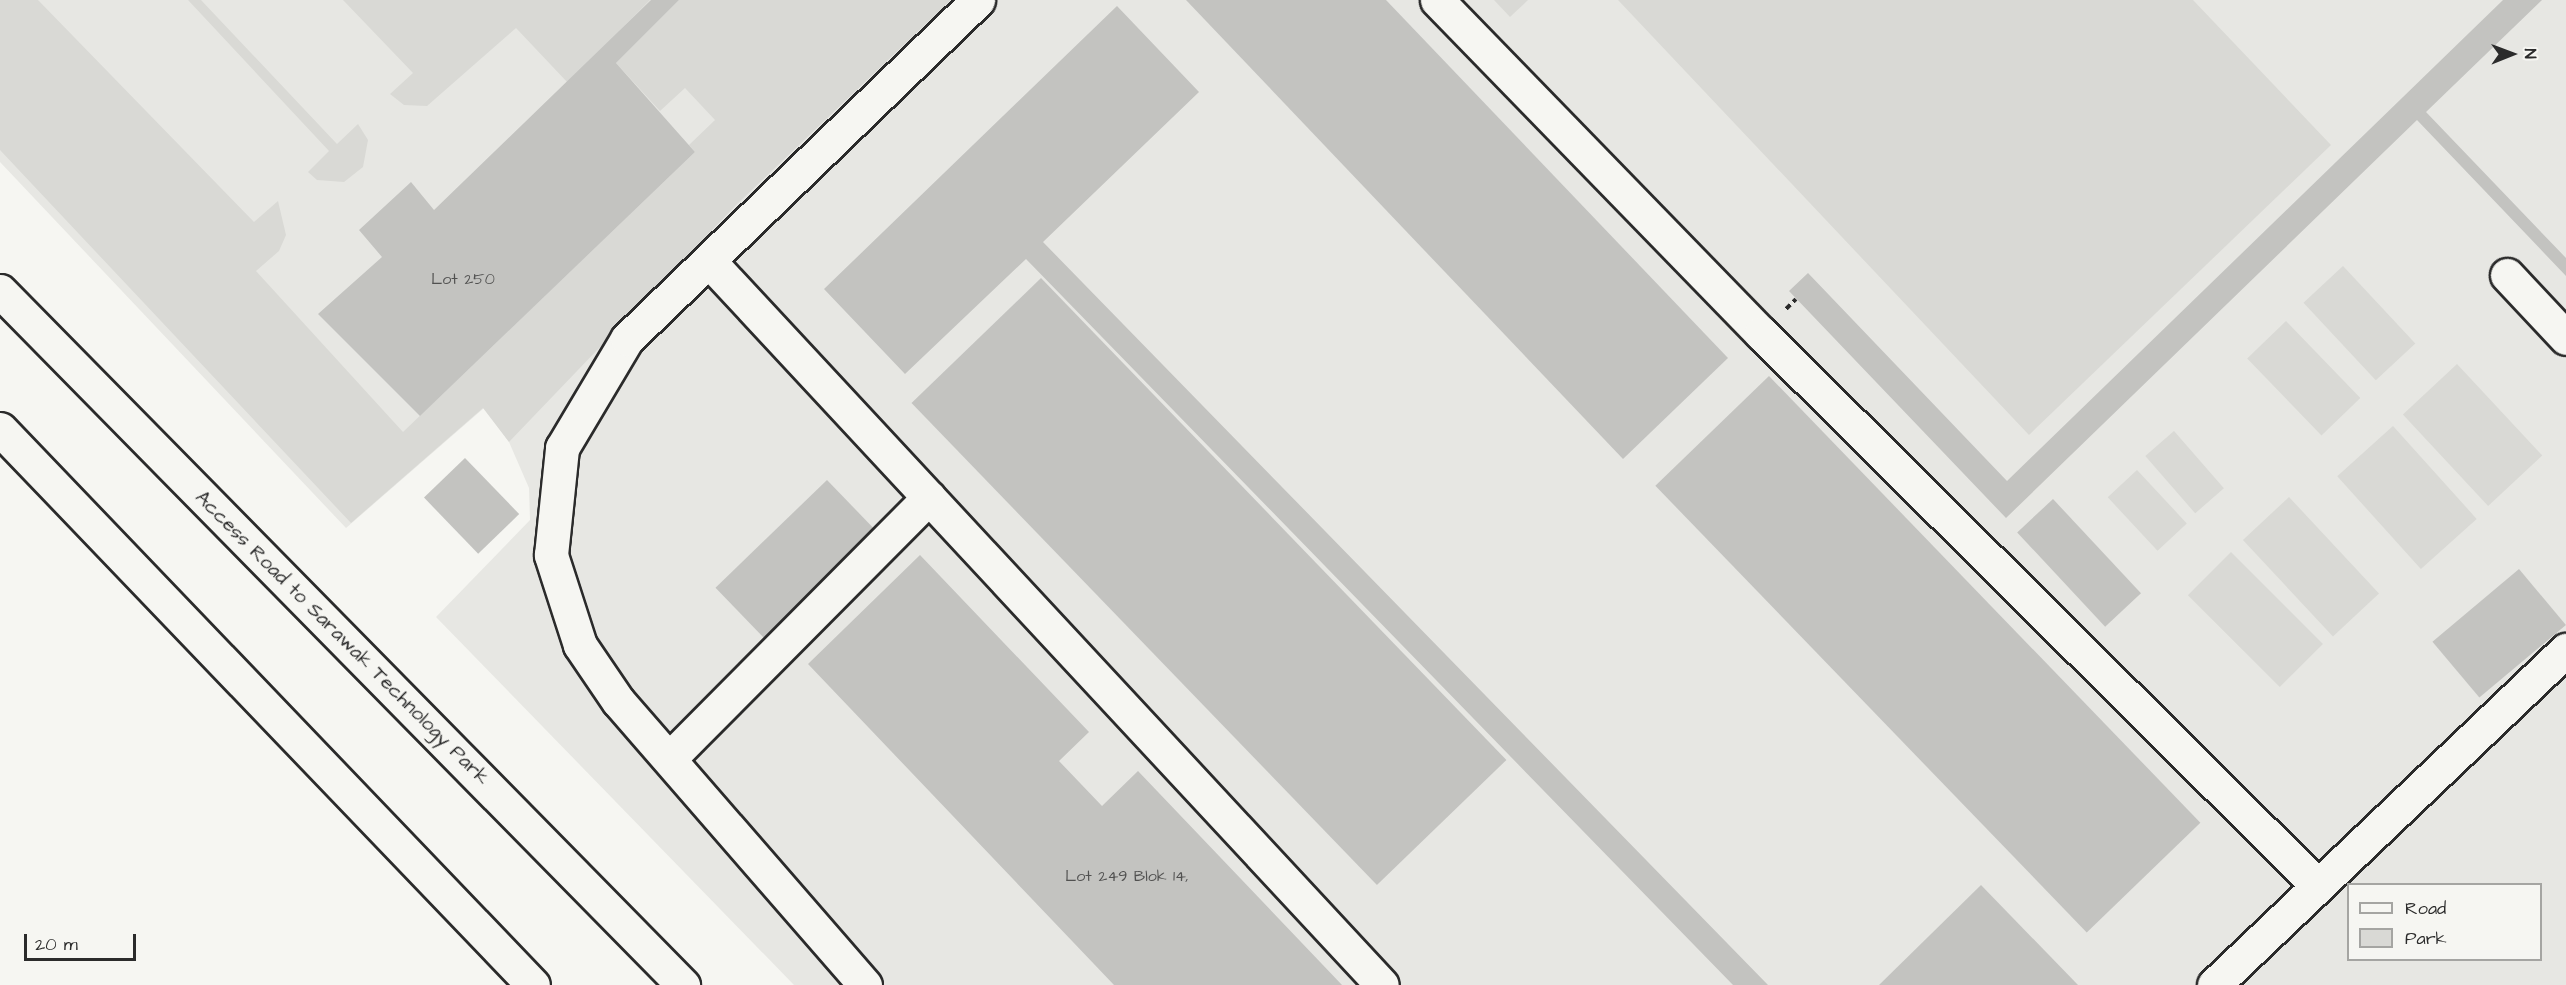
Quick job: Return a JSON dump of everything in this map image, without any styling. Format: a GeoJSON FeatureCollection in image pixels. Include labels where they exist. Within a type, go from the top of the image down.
{"type":"FeatureCollection","features":[{"type":"Feature","properties":{"kind":"street"},"geometry":{"type":"LineString","coordinates":[[857,983],[671,758],[618,701],[579,645],[551,555],[562,448],[627,339],[978,0]]}},
{"type":"Feature","properties":{"kind":"street"},"geometry":{"type":"LineString","coordinates":[[1437,0],[1761,333],[2318,886]]}},
{"type":"Feature","properties":{"kind":"street"},"geometry":{"type":"LineString","coordinates":[[709,261],[1382,985]]}},
{"type":"Feature","properties":{"kind":"street"},"geometry":{"type":"LineString","coordinates":[[2507,275],[2566,338]]}},
{"type":"Feature","properties":{"kind":"street","name":"Access Road to Sarawak Technology Park"},"geometry":{"type":"LineString","coordinates":[[0,291],[683,985]]}},
{"type":"Feature","properties":{"kind":"street"},"geometry":{"type":"LineString","coordinates":[[0,429],[533,985]]}},
{"type":"Feature","properties":{"kind":"street"},"geometry":{"type":"LineString","coordinates":[[671,758],[929,497]]}},
{"type":"Feature","properties":{"kind":"street"},"geometry":{"type":"LineString","coordinates":[[2214,985],[2566,650]]}},
{"type":"Feature","properties":{"kind":"shaded area"},"geometry":{"type":"Polygon","coordinates":[[[0,0],[2566,0],[2566,985],[794,985],[436,617],[530,520],[529,488],[509,442],[484,408],[346,528],[0,162],[0,0]]]}},
{"type":"Feature","properties":{"kind":"green space"},"geometry":{"type":"Polygon","coordinates":[[[0,0],[38,0],[254,222],[278,201],[286,235],[279,251],[256,271],[403,432],[695,152],[689,145],[715,120],[685,88],[660,111],[616,63],[679,0],[951,0],[737,204],[509,442],[483,408],[351,523],[0,150],[0,0]]]}},
{"type":"Feature","properties":{"kind":"green space"},"geometry":{"type":"Polygon","coordinates":[[[188,0],[201,0],[337,144],[358,124],[368,140],[363,167],[344,182],[317,180],[308,172],[329,151],[188,0]]]}},
{"type":"Feature","properties":{"kind":"green space"},"geometry":{"type":"Polygon","coordinates":[[[343,0],[650,0],[568,83],[516,28],[427,106],[404,105],[390,94],[413,73],[343,0]]]}},
{"type":"Feature","properties":{"kind":"green space"},"geometry":{"type":"Polygon","coordinates":[[[1494,0],[1528,0],[1510,17],[1494,0]]]}},
{"type":"Feature","properties":{"kind":"green space"},"geometry":{"type":"Polygon","coordinates":[[[1618,0],[2193,0],[2331,145],[2029,435],[1618,0]]]}},
{"type":"Feature","properties":{"kind":"green space"},"geometry":{"type":"Polygon","coordinates":[[[2343,266],[2415,344],[2376,380],[2304,303],[2343,266]]]}},
{"type":"Feature","properties":{"kind":"green space"},"geometry":{"type":"Polygon","coordinates":[[[2286,321],[2360,398],[2321,435],[2247,359],[2286,321]]]}},
{"type":"Feature","properties":{"kind":"green space"},"geometry":{"type":"Polygon","coordinates":[[[2457,364],[2542,455],[2488,506],[2403,414],[2457,364]]]}},
{"type":"Feature","properties":{"kind":"green space"},"geometry":{"type":"Polygon","coordinates":[[[2393,426],[2477,519],[2421,569],[2337,476],[2393,426]]]}},
{"type":"Feature","properties":{"kind":"green space"},"geometry":{"type":"Polygon","coordinates":[[[2174,431],[2224,488],[2195,513],[2145,456],[2174,431]]]}},
{"type":"Feature","properties":{"kind":"green space"},"geometry":{"type":"Polygon","coordinates":[[[2137,470],[2187,523],[2158,551],[2108,497],[2137,470]]]}},
{"type":"Feature","properties":{"kind":"green space"},"geometry":{"type":"Polygon","coordinates":[[[2289,497],[2379,594],[2333,637],[2243,540],[2289,497]]]}},
{"type":"Feature","properties":{"kind":"green space"},"geometry":{"type":"Polygon","coordinates":[[[2231,552],[2323,644],[2280,687],[2188,595],[2231,552]]]}},
{"type":"Feature","properties":{"kind":"building"},"geometry":{"type":"Polygon","coordinates":[[[651,0],[679,0],[616,63],[695,152],[420,416],[318,314],[382,257],[359,230],[411,182],[434,210],[651,0]]]}},
{"type":"Feature","properties":{"kind":"building"},"geometry":{"type":"Polygon","coordinates":[[[1186,0],[1386,0],[1728,358],[1623,459],[1186,0]]]}},
{"type":"Feature","properties":{"kind":"building"},"geometry":{"type":"Polygon","coordinates":[[[2503,0],[2542,0],[2426,112],[2566,258],[2566,276],[2417,120],[2006,518],[1789,291],[1808,273],[2007,481],[2503,0]]]}},
{"type":"Feature","properties":{"kind":"building"},"geometry":{"type":"Polygon","coordinates":[[[1117,6],[1199,92],[1043,242],[1768,985],[1733,985],[1026,259],[905,374],[824,289],[1117,6]]]}},
{"type":"Feature","properties":{"kind":"building"},"geometry":{"type":"Polygon","coordinates":[[[1041,278],[1506,760],[1377,885],[912,403],[1041,278]]]}},
{"type":"Feature","properties":{"kind":"building"},"geometry":{"type":"Polygon","coordinates":[[[1769,376],[2200,823],[2087,932],[1655,486],[1769,376]]]}},
{"type":"Feature","properties":{"kind":"building"},"geometry":{"type":"Polygon","coordinates":[[[465,458],[519,514],[478,554],[424,498],[465,458]]]}},
{"type":"Feature","properties":{"kind":"building"},"geometry":{"type":"Polygon","coordinates":[[[827,480],[879,534],[768,642],[716,588],[827,480]]]}},
{"type":"Feature","properties":{"kind":"building"},"geometry":{"type":"Polygon","coordinates":[[[2053,499],[2141,593],[2105,627],[2017,532],[2053,499]]]}},
{"type":"Feature","properties":{"kind":"building"},"geometry":{"type":"Polygon","coordinates":[[[920,555],[1089,732],[1059,761],[1102,806],[1138,771],[1342,985],[1114,985],[808,664],[920,555]]]}},
{"type":"Feature","properties":{"kind":"building"},"geometry":{"type":"Polygon","coordinates":[[[2519,569],[2566,625],[2479,698],[2432,642],[2519,569]]]}},
{"type":"Feature","properties":{"kind":"building"},"geometry":{"type":"Polygon","coordinates":[[[1981,885],[2078,985],[1879,985],[1981,885]]]}}]}
